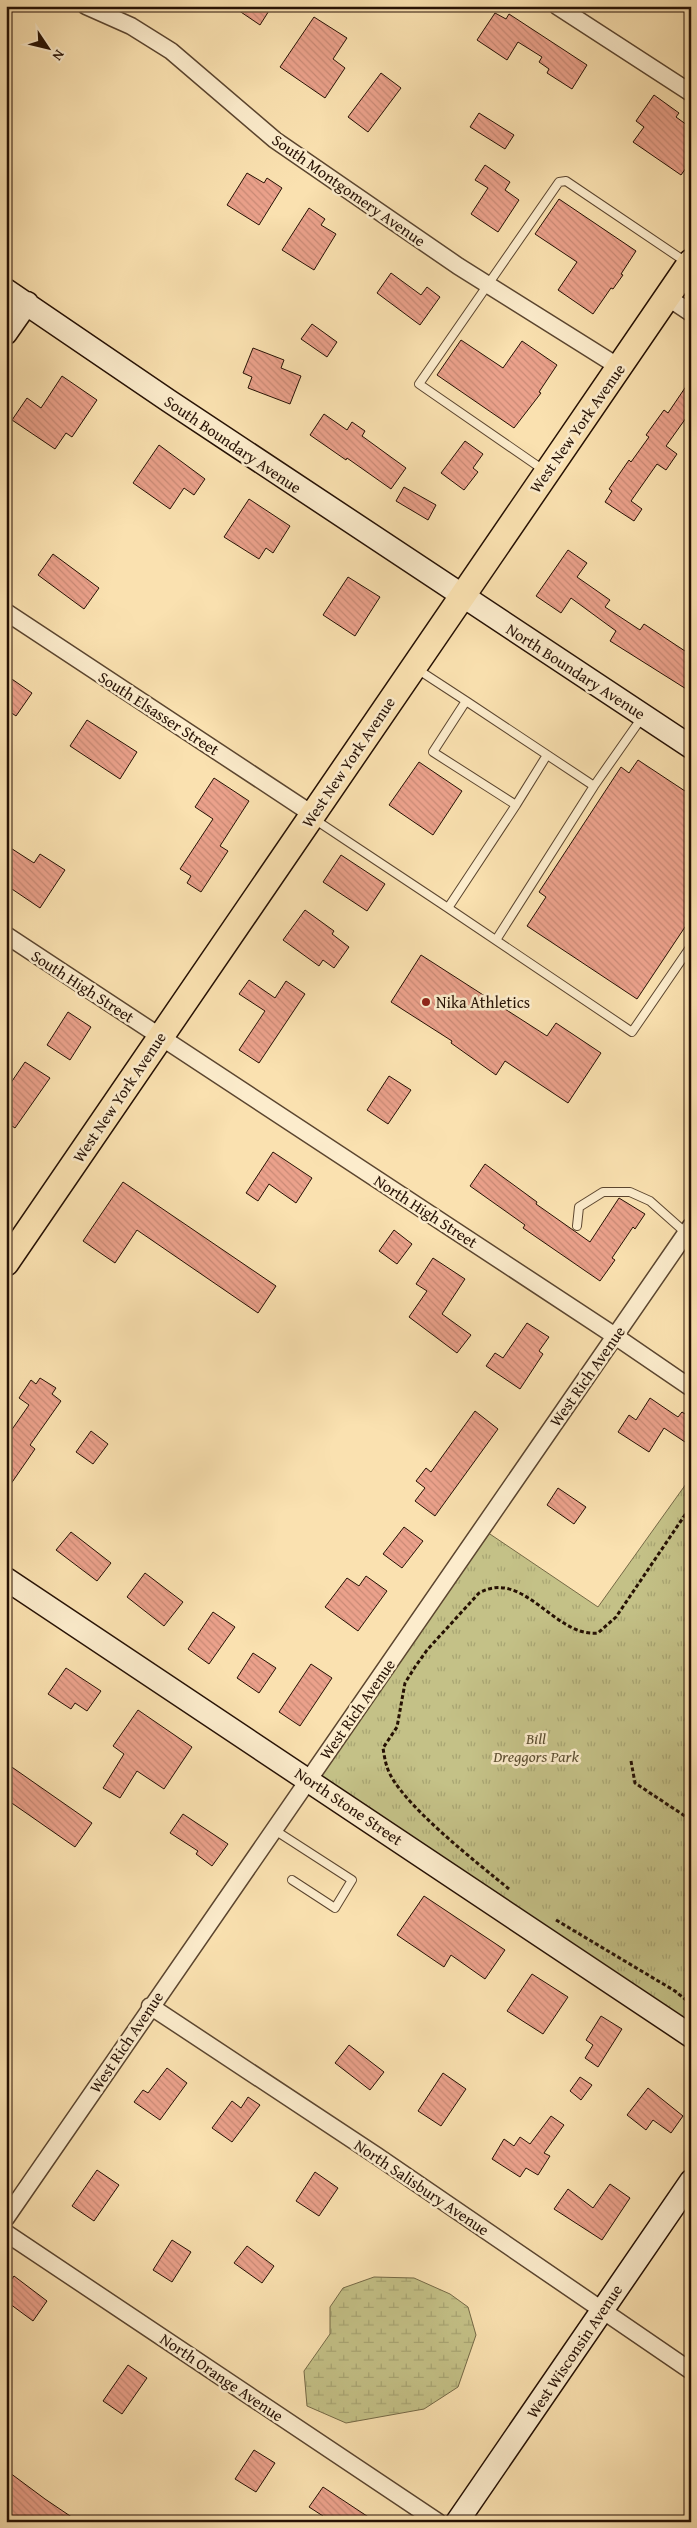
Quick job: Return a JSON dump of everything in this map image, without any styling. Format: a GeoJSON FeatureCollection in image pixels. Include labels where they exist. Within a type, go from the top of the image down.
{"type":"FeatureCollection","features":[{"type":"Feature","properties":{"kind":"main road","name":"West New York Avenue"},"geometry":{"type":"LineString","coordinates":[[7,1258],[690,263]]}},
{"type":"Feature","properties":{"kind":"street","name":"South Montgomery Avenue"},"geometry":{"type":"LineString","coordinates":[[86,6],[131,26],[172,51],[275,140],[488,284],[619,367]]}},
{"type":"Feature","properties":{"kind":"street"},"geometry":{"type":"LineString","coordinates":[[557,6],[691,94]]}},
{"type":"Feature","properties":{"kind":"street","name":"South Boundary Avenue"},"geometry":{"type":"LineString","coordinates":[[6,290],[168,401],[461,596]]}},
{"type":"Feature","properties":{"kind":"street"},"geometry":{"type":"LineString","coordinates":[[667,298],[691,314]]}},
{"type":"Feature","properties":{"kind":"street"},"geometry":{"type":"LineString","coordinates":[[6,333],[27,304]]}},
{"type":"Feature","properties":{"kind":"street","name":"North Boundary Avenue"},"geometry":{"type":"LineString","coordinates":[[461,596],[691,747]]}},
{"type":"Feature","properties":{"kind":"street","name":"South Elsasser Street"},"geometry":{"type":"LineString","coordinates":[[6,612],[311,815]]}},
{"type":"Feature","properties":{"kind":"street","name":"South High Street"},"geometry":{"type":"LineString","coordinates":[[6,935],[161,1036]]}},
{"type":"Feature","properties":{"kind":"street","name":"North High Street"},"geometry":{"type":"LineString","coordinates":[[161,1036],[691,1388]]}},
{"type":"Feature","properties":{"kind":"street","name":"West Rich Avenue"},"geometry":{"type":"LineString","coordinates":[[6,2218],[150,2006],[688,1229]]}},
{"type":"Feature","properties":{"kind":"street","name":"North Stone Street"},"geometry":{"type":"LineString","coordinates":[[6,1579],[691,2036]]}},
{"type":"Feature","properties":{"kind":"street","name":"North Salisbury Avenue"},"geometry":{"type":"LineString","coordinates":[[150,2006],[377,2156],[691,2371]]}},
{"type":"Feature","properties":{"kind":"street","name":"West Wisconsin Avenue"},"geometry":{"type":"LineString","coordinates":[[457,2522],[691,2181]]}},
{"type":"Feature","properties":{"kind":"street","name":"North Orange Avenue"},"geometry":{"type":"LineString","coordinates":[[6,2233],[438,2522]]}},
{"type":"Feature","properties":{"kind":"lane"},"geometry":{"type":"LineString","coordinates":[[547,472],[419,384],[559,182],[566,181],[690,263]]}},
{"type":"Feature","properties":{"kind":"lane"},"geometry":{"type":"LineString","coordinates":[[413,666],[594,786]]}},
{"type":"Feature","properties":{"kind":"lane"},"geometry":{"type":"LineString","coordinates":[[466,701],[432,752],[516,805]]}},
{"type":"Feature","properties":{"kind":"lane"},"geometry":{"type":"LineString","coordinates":[[496,940],[594,786],[643,715]]}},
{"type":"Feature","properties":{"kind":"lane"},"geometry":{"type":"LineString","coordinates":[[448,908],[547,755]]}},
{"type":"Feature","properties":{"kind":"lane"},"geometry":{"type":"LineString","coordinates":[[311,815],[632,1032],[691,946]]}},
{"type":"Feature","properties":{"kind":"lane"},"geometry":{"type":"LineString","coordinates":[[578,1226],[579,1207],[603,1192],[630,1192],[650,1201],[688,1229]]}},
{"type":"Feature","properties":{"kind":"lane"},"geometry":{"type":"LineString","coordinates":[[273,1829],[352,1880],[335,1908],[292,1880]]}},
{"type":"Feature","properties":{"kind":"path"},"geometry":{"type":"LineString","coordinates":[[515,1894],[421,1812],[400,1791],[387,1768],[383,1748],[397,1727],[405,1683],[426,1650],[479,1593],[489,1588],[501,1587],[517,1592],[581,1632],[598,1633],[616,1617],[691,1506]]}},
{"type":"Feature","properties":{"kind":"path"},"geometry":{"type":"LineString","coordinates":[[631,1761],[635,1782],[691,1820]]}},
{"type":"Feature","properties":{"kind":"path"},"geometry":{"type":"LineString","coordinates":[[550,1916],[675,1991],[691,2004]]}},
{"type":"Feature","properties":{"kind":"green space","name":"Bill Dreggors Park"},"geometry":{"type":"Polygon","coordinates":[[[691,1477],[691,2036],[308,1779],[481,1528],[598,1607],[691,1477]]]}},
{"type":"Feature","properties":{"kind":"green space"},"geometry":{"type":"Polygon","coordinates":[[[374,2277],[414,2278],[450,2294],[468,2307],[476,2335],[458,2387],[424,2409],[346,2423],[307,2406],[304,2371],[330,2334],[330,2307],[343,2288],[374,2277]]]}},
{"type":"Feature","properties":{"kind":"building"},"geometry":{"type":"Polygon","coordinates":[[[232,6],[272,6],[260,25],[232,6]]]}},
{"type":"Feature","properties":{"kind":"building"},"geometry":{"type":"Polygon","coordinates":[[[495,13],[506,19],[509,14],[587,65],[572,89],[547,73],[549,69],[539,62],[542,57],[518,42],[507,60],[477,40],[495,13]]]}},
{"type":"Feature","properties":{"kind":"building"},"geometry":{"type":"Polygon","coordinates":[[[314,17],[347,38],[333,59],[345,68],[325,98],[280,67],[314,17]]]}},
{"type":"Feature","properties":{"kind":"building"},"geometry":{"type":"Polygon","coordinates":[[[381,73],[401,88],[368,132],[348,117],[381,73]]]}},
{"type":"Feature","properties":{"kind":"building"},"geometry":{"type":"Polygon","coordinates":[[[654,95],[679,113],[676,117],[691,128],[691,161],[681,175],[633,142],[644,127],[636,121],[654,95]]]}},
{"type":"Feature","properties":{"kind":"building"},"geometry":{"type":"Polygon","coordinates":[[[479,113],[514,135],[505,149],[470,127],[479,113]]]}},
{"type":"Feature","properties":{"kind":"building"},"geometry":{"type":"Polygon","coordinates":[[[485,165],[510,182],[505,190],[519,200],[498,232],[471,214],[488,188],[475,180],[485,165]]]}},
{"type":"Feature","properties":{"kind":"building"},"geometry":{"type":"Polygon","coordinates":[[[247,173],[264,183],[267,178],[282,188],[259,225],[227,205],[247,173]]]}},
{"type":"Feature","properties":{"kind":"building"},"geometry":{"type":"Polygon","coordinates":[[[559,199],[636,251],[621,274],[623,275],[613,289],[611,288],[593,314],[558,290],[577,262],[535,234],[559,199]]]}},
{"type":"Feature","properties":{"kind":"building"},"geometry":{"type":"Polygon","coordinates":[[[309,208],[325,219],[321,225],[336,234],[314,270],[282,250],[309,208]]]}},
{"type":"Feature","properties":{"kind":"building"},"geometry":{"type":"Polygon","coordinates":[[[391,273],[421,295],[427,287],[440,297],[420,325],[377,293],[391,273]]]}},
{"type":"Feature","properties":{"kind":"building"},"geometry":{"type":"Polygon","coordinates":[[[312,324],[337,342],[327,357],[301,339],[312,324]]]}},
{"type":"Feature","properties":{"kind":"building"},"geometry":{"type":"Polygon","coordinates":[[[461,340],[503,368],[522,341],[557,365],[539,392],[541,393],[514,428],[437,375],[461,340]]]}},
{"type":"Feature","properties":{"kind":"building"},"geometry":{"type":"Polygon","coordinates":[[[253,348],[284,360],[281,368],[301,376],[290,404],[248,388],[252,377],[243,373],[253,348]]]}},
{"type":"Feature","properties":{"kind":"building"},"geometry":{"type":"Polygon","coordinates":[[[62,376],[97,400],[72,437],[66,433],[55,449],[12,420],[27,398],[41,408],[62,376]]]}},
{"type":"Feature","properties":{"kind":"building"},"geometry":{"type":"Polygon","coordinates":[[[691,379],[691,411],[666,446],[677,454],[666,470],[657,464],[631,501],[642,509],[634,521],[605,502],[612,491],[609,489],[629,460],[631,462],[649,437],[646,435],[664,410],[668,413],[691,379]]]}},
{"type":"Feature","properties":{"kind":"building"},"geometry":{"type":"Polygon","coordinates":[[[324,414],[347,430],[352,422],[365,431],[362,436],[406,468],[391,489],[310,435],[324,414]]]}},
{"type":"Feature","properties":{"kind":"building"},"geometry":{"type":"Polygon","coordinates":[[[465,441],[483,454],[473,468],[478,472],[464,490],[441,473],[465,441]]]}},
{"type":"Feature","properties":{"kind":"building"},"geometry":{"type":"Polygon","coordinates":[[[159,445],[205,479],[194,495],[184,488],[170,509],[133,483],[159,445]]]}},
{"type":"Feature","properties":{"kind":"building"},"geometry":{"type":"Polygon","coordinates":[[[404,487],[436,505],[428,520],[396,501],[404,487]]]}},
{"type":"Feature","properties":{"kind":"building"},"geometry":{"type":"Polygon","coordinates":[[[249,499],[290,526],[273,553],[266,548],[259,559],[224,537],[249,499]]]}},
{"type":"Feature","properties":{"kind":"building"},"geometry":{"type":"Polygon","coordinates":[[[568,550],[587,563],[577,577],[610,600],[605,607],[640,630],[644,624],[691,655],[691,692],[610,641],[616,631],[571,598],[561,613],[536,596],[568,550]]]}},
{"type":"Feature","properties":{"kind":"building"},"geometry":{"type":"Polygon","coordinates":[[[53,554],[99,588],[84,609],[38,575],[53,554]]]}},
{"type":"Feature","properties":{"kind":"building"},"geometry":{"type":"Polygon","coordinates":[[[348,577],[380,597],[355,636],[323,615],[348,577]]]}},
{"type":"Feature","properties":{"kind":"building"},"geometry":{"type":"Polygon","coordinates":[[[6,675],[32,693],[16,716],[6,709],[6,675]]]}},
{"type":"Feature","properties":{"kind":"building"},"geometry":{"type":"Polygon","coordinates":[[[87,720],[137,752],[120,779],[70,746],[87,720]]]}},
{"type":"Feature","properties":{"kind":"building"},"geometry":{"type":"Polygon","coordinates":[[[638,760],[691,795],[691,918],[637,999],[527,926],[546,897],[539,892],[621,767],[629,773],[638,760]]]}},
{"type":"Feature","properties":{"kind":"building"},"geometry":{"type":"Polygon","coordinates":[[[419,762],[462,791],[433,835],[389,805],[419,762]]]}},
{"type":"Feature","properties":{"kind":"building"},"geometry":{"type":"Polygon","coordinates":[[[214,778],[249,801],[220,846],[228,851],[201,892],[187,883],[191,876],[180,869],[213,819],[195,807],[214,778]]]}},
{"type":"Feature","properties":{"kind":"building"},"geometry":{"type":"Polygon","coordinates":[[[6,845],[34,863],[40,854],[65,870],[40,908],[6,885],[6,845]]]}},
{"type":"Feature","properties":{"kind":"building"},"geometry":{"type":"Polygon","coordinates":[[[341,855],[385,884],[367,911],[323,882],[341,855]]]}},
{"type":"Feature","properties":{"kind":"building"},"geometry":{"type":"Polygon","coordinates":[[[305,910],[334,931],[332,934],[349,947],[334,968],[323,960],[319,966],[283,940],[305,910]]]}},
{"type":"Feature","properties":{"kind":"building"},"geometry":{"type":"Polygon","coordinates":[[[421,955],[547,1036],[556,1023],[601,1053],[568,1103],[505,1061],[496,1075],[451,1043],[452,1041],[391,1002],[421,955]]]}},
{"type":"Feature","properties":{"kind":"building"},"geometry":{"type":"Polygon","coordinates":[[[249,980],[275,998],[286,981],[305,994],[259,1063],[239,1050],[265,1011],[239,994],[249,980]]]}},
{"type":"Feature","properties":{"kind":"building"},"geometry":{"type":"Polygon","coordinates":[[[68,1012],[91,1027],[70,1060],[47,1045],[68,1012]]]}},
{"type":"Feature","properties":{"kind":"building"},"geometry":{"type":"Polygon","coordinates":[[[25,1062],[50,1078],[15,1128],[6,1122],[6,1090],[25,1062]]]}},
{"type":"Feature","properties":{"kind":"building"},"geometry":{"type":"Polygon","coordinates":[[[389,1076],[411,1090],[388,1124],[367,1110],[389,1076]]]}},
{"type":"Feature","properties":{"kind":"building"},"geometry":{"type":"Polygon","coordinates":[[[273,1152],[312,1178],[296,1203],[269,1184],[258,1201],[246,1193],[273,1152]]]}},
{"type":"Feature","properties":{"kind":"building"},"geometry":{"type":"Polygon","coordinates":[[[485,1164],[537,1202],[536,1204],[590,1242],[619,1198],[645,1214],[635,1229],[633,1227],[612,1258],[615,1260],[600,1281],[523,1228],[525,1225],[470,1186],[485,1164]]]}},
{"type":"Feature","properties":{"kind":"building"},"geometry":{"type":"Polygon","coordinates":[[[123,1182],[276,1286],[258,1313],[137,1230],[115,1263],[83,1241],[123,1182]]]}},
{"type":"Feature","properties":{"kind":"building"},"geometry":{"type":"Polygon","coordinates":[[[394,1230],[412,1244],[397,1264],[379,1251],[394,1230]]]}},
{"type":"Feature","properties":{"kind":"building"},"geometry":{"type":"Polygon","coordinates":[[[433,1258],[465,1279],[442,1314],[471,1335],[457,1353],[409,1317],[427,1291],[416,1284],[433,1258]]]}},
{"type":"Feature","properties":{"kind":"building"},"geometry":{"type":"Polygon","coordinates":[[[527,1323],[549,1337],[539,1351],[543,1354],[520,1389],[486,1366],[495,1353],[503,1358],[527,1323]]]}},
{"type":"Feature","properties":{"kind":"building"},"geometry":{"type":"Polygon","coordinates":[[[40,1378],[56,1388],[52,1394],[61,1401],[30,1445],[35,1449],[6,1491],[6,1438],[29,1405],[19,1398],[31,1380],[36,1384],[40,1378]]]}},
{"type":"Feature","properties":{"kind":"building"},"geometry":{"type":"Polygon","coordinates":[[[650,1398],[678,1417],[682,1412],[691,1418],[691,1446],[664,1428],[649,1452],[618,1432],[629,1415],[636,1420],[650,1398]]]}},
{"type":"Feature","properties":{"kind":"building"},"geometry":{"type":"Polygon","coordinates":[[[475,1411],[498,1429],[435,1516],[415,1501],[425,1488],[416,1481],[426,1468],[431,1472],[475,1411]]]}},
{"type":"Feature","properties":{"kind":"building"},"geometry":{"type":"Polygon","coordinates":[[[91,1431],[108,1444],[93,1464],[76,1452],[91,1431]]]}},
{"type":"Feature","properties":{"kind":"building"},"geometry":{"type":"Polygon","coordinates":[[[558,1488],[586,1507],[574,1524],[547,1505],[558,1488]]]}},
{"type":"Feature","properties":{"kind":"building"},"geometry":{"type":"Polygon","coordinates":[[[404,1527],[423,1541],[402,1568],[383,1554],[404,1527]]]}},
{"type":"Feature","properties":{"kind":"building"},"geometry":{"type":"Polygon","coordinates":[[[71,1532],[111,1563],[97,1581],[56,1550],[71,1532]]]}},
{"type":"Feature","properties":{"kind":"building"},"geometry":{"type":"Polygon","coordinates":[[[145,1573],[183,1602],[164,1626],[127,1597],[145,1573]]]}},
{"type":"Feature","properties":{"kind":"building"},"geometry":{"type":"Polygon","coordinates":[[[366,1576],[387,1591],[358,1631],[325,1607],[347,1578],[359,1586],[366,1576]]]}},
{"type":"Feature","properties":{"kind":"building"},"geometry":{"type":"Polygon","coordinates":[[[213,1612],[235,1627],[209,1664],[188,1649],[213,1612]]]}},
{"type":"Feature","properties":{"kind":"building"},"geometry":{"type":"Polygon","coordinates":[[[253,1653],[276,1668],[259,1693],[237,1678],[253,1653]]]}},
{"type":"Feature","properties":{"kind":"building"},"geometry":{"type":"Polygon","coordinates":[[[311,1664],[332,1678],[300,1726],[279,1712],[311,1664]]]}},
{"type":"Feature","properties":{"kind":"building"},"geometry":{"type":"Polygon","coordinates":[[[66,1668],[101,1691],[87,1711],[75,1703],[71,1709],[48,1694],[66,1668]]]}},
{"type":"Feature","properties":{"kind":"building"},"geometry":{"type":"Polygon","coordinates":[[[138,1710],[192,1747],[164,1789],[137,1771],[120,1798],[103,1788],[124,1754],[113,1746],[138,1710]]]}},
{"type":"Feature","properties":{"kind":"building"},"geometry":{"type":"Polygon","coordinates":[[[6,1763],[92,1823],[75,1847],[6,1799],[6,1763]]]}},
{"type":"Feature","properties":{"kind":"building"},"geometry":{"type":"Polygon","coordinates":[[[183,1814],[228,1844],[212,1866],[196,1854],[198,1851],[170,1833],[183,1814]]]}},
{"type":"Feature","properties":{"kind":"building"},"geometry":{"type":"Polygon","coordinates":[[[424,1896],[505,1950],[485,1979],[451,1955],[444,1967],[397,1935],[424,1896]]]}},
{"type":"Feature","properties":{"kind":"building"},"geometry":{"type":"Polygon","coordinates":[[[532,1974],[568,1997],[543,2034],[507,2011],[532,1974]]]}},
{"type":"Feature","properties":{"kind":"building"},"geometry":{"type":"Polygon","coordinates":[[[601,2016],[622,2029],[598,2067],[585,2058],[593,2045],[586,2040],[601,2016]]]}},
{"type":"Feature","properties":{"kind":"building"},"geometry":{"type":"Polygon","coordinates":[[[349,2045],[384,2072],[370,2090],[335,2063],[349,2045]]]}},
{"type":"Feature","properties":{"kind":"building"},"geometry":{"type":"Polygon","coordinates":[[[167,2068],[187,2083],[160,2120],[134,2102],[143,2090],[148,2093],[167,2068]]]}},
{"type":"Feature","properties":{"kind":"building"},"geometry":{"type":"Polygon","coordinates":[[[443,2073],[466,2089],[441,2126],[418,2111],[443,2073]]]}},
{"type":"Feature","properties":{"kind":"building"},"geometry":{"type":"Polygon","coordinates":[[[580,2077],[592,2085],[581,2100],[570,2091],[580,2077]]]}},
{"type":"Feature","properties":{"kind":"building"},"geometry":{"type":"Polygon","coordinates":[[[648,2088],[683,2116],[671,2133],[653,2120],[646,2130],[627,2115],[648,2088]]]}},
{"type":"Feature","properties":{"kind":"building"},"geometry":{"type":"Polygon","coordinates":[[[248,2097],[260,2105],[232,2142],[212,2128],[232,2101],[241,2108],[248,2097]]]}},
{"type":"Feature","properties":{"kind":"building"},"geometry":{"type":"Polygon","coordinates":[[[551,2116],[564,2125],[544,2153],[550,2156],[538,2175],[526,2168],[520,2177],[492,2159],[504,2139],[514,2146],[520,2137],[530,2144],[551,2116]]]}},
{"type":"Feature","properties":{"kind":"building"},"geometry":{"type":"Polygon","coordinates":[[[97,2170],[119,2185],[94,2221],[72,2206],[97,2170]]]}},
{"type":"Feature","properties":{"kind":"building"},"geometry":{"type":"Polygon","coordinates":[[[315,2172],[338,2188],[319,2216],[296,2201],[315,2172]]]}},
{"type":"Feature","properties":{"kind":"building"},"geometry":{"type":"Polygon","coordinates":[[[610,2184],[630,2198],[602,2240],[554,2209],[568,2189],[593,2208],[610,2184]]]}},
{"type":"Feature","properties":{"kind":"building"},"geometry":{"type":"Polygon","coordinates":[[[172,2240],[191,2252],[172,2282],[153,2270],[172,2240]]]}},
{"type":"Feature","properties":{"kind":"building"},"geometry":{"type":"Polygon","coordinates":[[[247,2246],[274,2266],[262,2283],[234,2263],[247,2246]]]}},
{"type":"Feature","properties":{"kind":"building"},"geometry":{"type":"Polygon","coordinates":[[[14,2276],[47,2301],[33,2321],[6,2301],[6,2287],[14,2276]]]}},
{"type":"Feature","properties":{"kind":"building"},"geometry":{"type":"Polygon","coordinates":[[[128,2365],[147,2378],[122,2414],[103,2401],[128,2365]]]}},
{"type":"Feature","properties":{"kind":"building"},"geometry":{"type":"Polygon","coordinates":[[[254,2450],[275,2463],[256,2492],[235,2479],[254,2450]]]}},
{"type":"Feature","properties":{"kind":"building"},"geometry":{"type":"Polygon","coordinates":[[[6,2470],[79,2522],[18,2522],[6,2513],[6,2470]]]}},
{"type":"Feature","properties":{"kind":"building"},"geometry":{"type":"Polygon","coordinates":[[[323,2487],[376,2522],[319,2522],[323,2516],[309,2507],[323,2487]]]}},
{"type":"Feature","properties":{"kind":"place","name":"Nika Athletics"},"geometry":{"type":"Point","coordinates":[426,1002]}}]}
